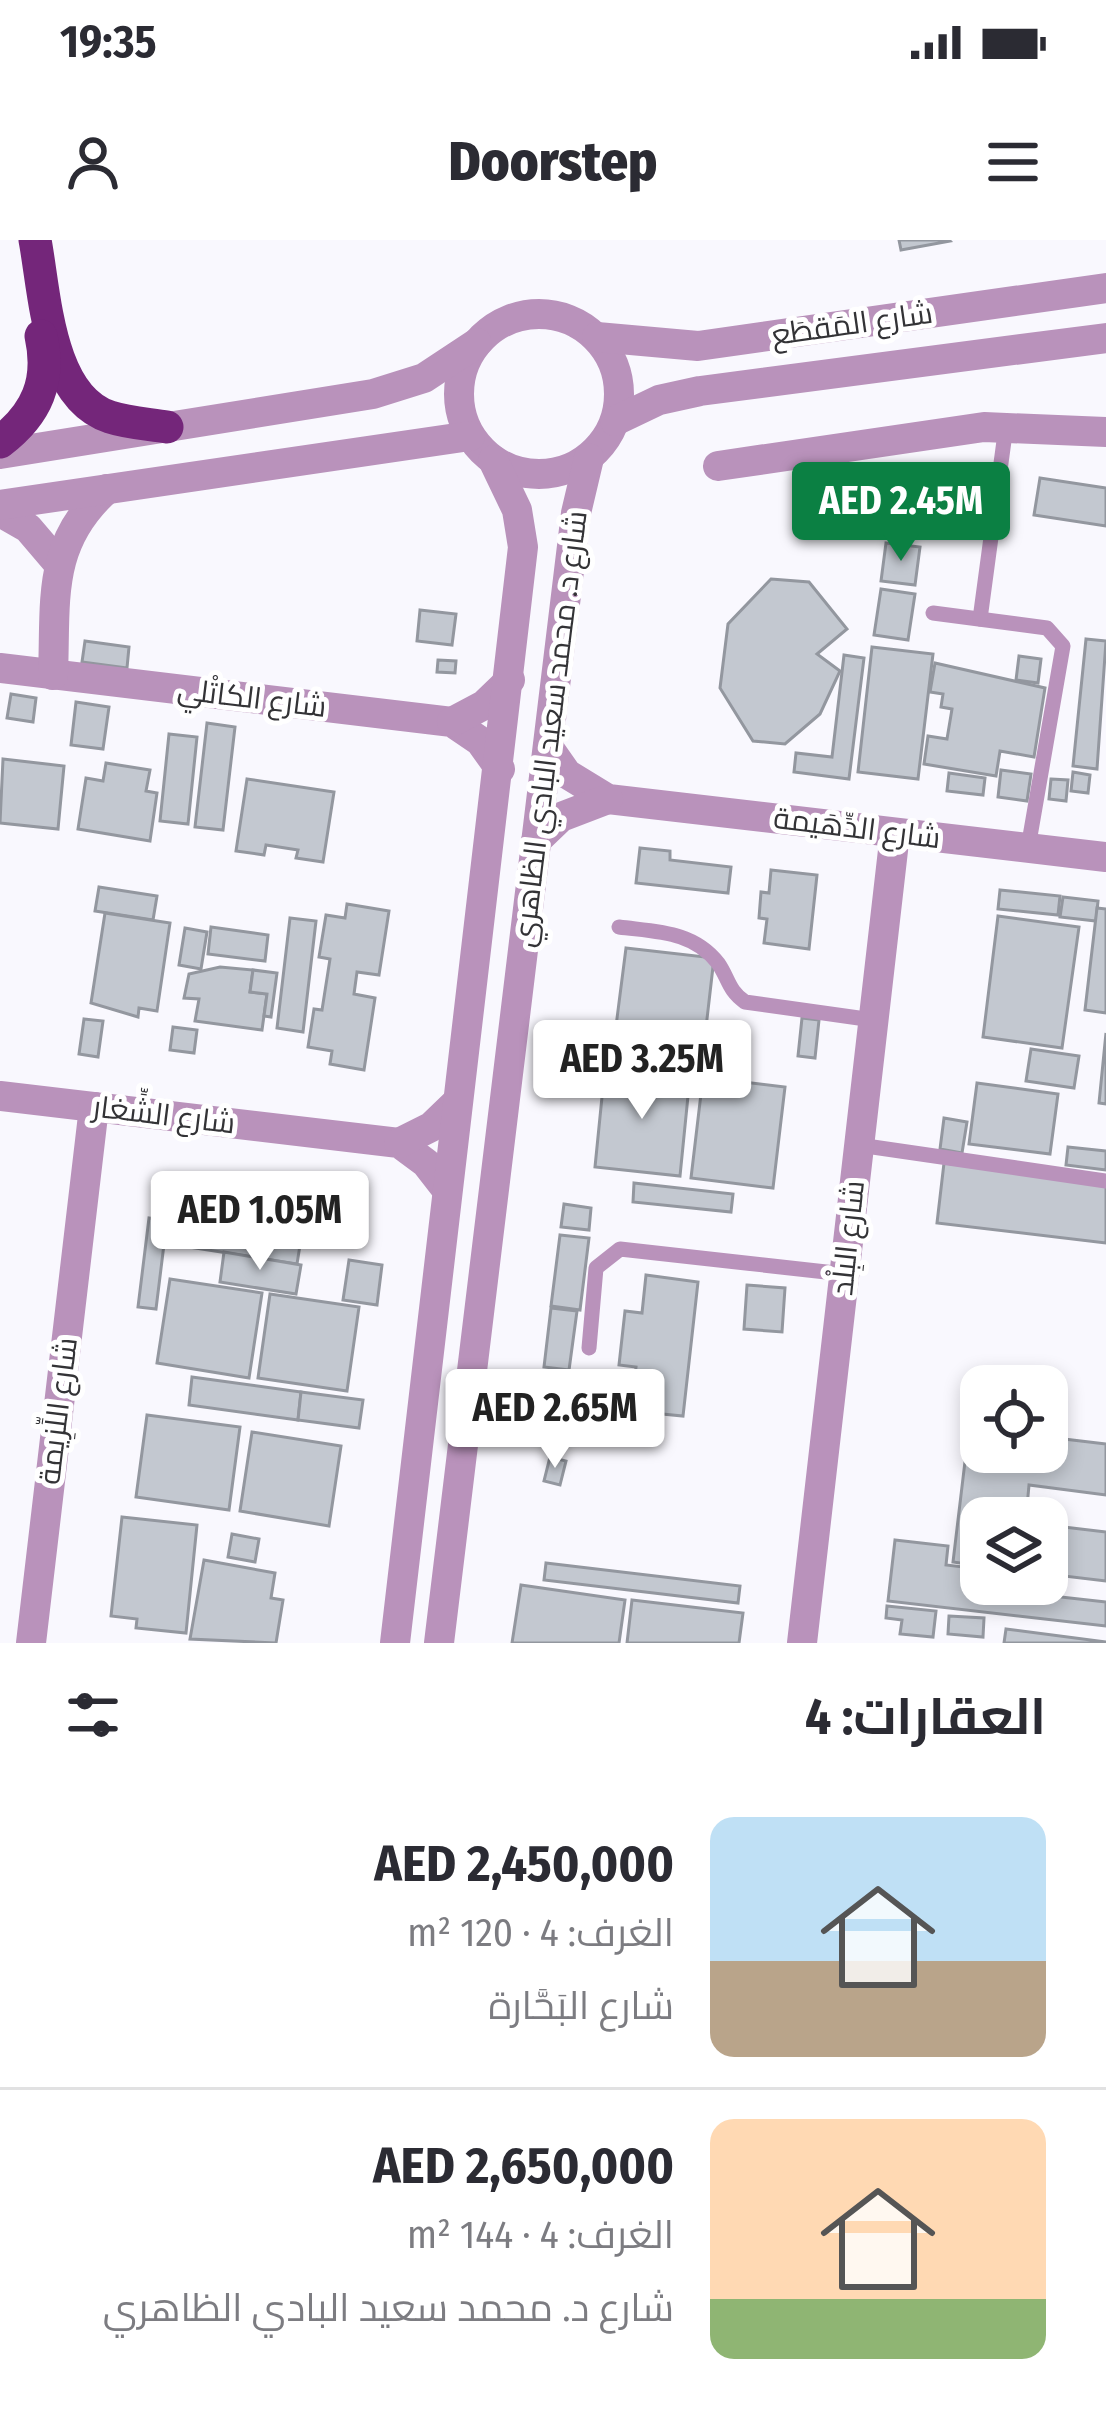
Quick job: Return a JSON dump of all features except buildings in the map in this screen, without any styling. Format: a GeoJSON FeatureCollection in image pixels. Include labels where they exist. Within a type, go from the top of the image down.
{"type":"FeatureCollection","features":[{"type":"Feature","properties":{"kind":"highway"},"geometry":{"type":"LineString","coordinates":[[0,442],[29,416],[43,390],[46,358],[22,240]]}},
{"type":"Feature","properties":{"kind":"highway"},"geometry":{"type":"LineString","coordinates":[[34,240],[58,356],[76,392],[106,417],[167,427]]}},
{"type":"Feature","properties":{"kind":"street","name":"شارع المَقطَع"},"geometry":{"type":"LineString","coordinates":[[597,338],[698,346],[1106,288]]}},
{"type":"Feature","properties":{"kind":"street"},"geometry":{"type":"LineString","coordinates":[[0,454],[373,394],[424,378],[497,325],[522,315],[549,314],[575,322],[597,338],[618,377],[615,422],[589,458],[566,471],[541,475],[493,460],[470,436],[459,388],[477,343]]}},
{"type":"Feature","properties":{"kind":"street","name":"شارع المَقطَع"},"geometry":{"type":"LineString","coordinates":[[615,422],[659,400],[700,391],[1106,338]]}},
{"type":"Feature","properties":{"kind":"street"},"geometry":{"type":"LineString","coordinates":[[718,466],[1006,426],[1106,432]]}},
{"type":"Feature","properties":{"kind":"street"},"geometry":{"type":"LineString","coordinates":[[0,509],[470,436]]}},
{"type":"Feature","properties":{"kind":"street","name":"شارع د. محمد سعيد البادي الظاهري"},"geometry":{"type":"LineString","coordinates":[[439,1643],[576,513],[589,458]]}},
{"type":"Feature","properties":{"kind":"street","name":"شارع د. محمد سعيد البادي الظاهري"},"geometry":{"type":"LineString","coordinates":[[394,1643],[523,547],[511,493],[493,460]]}},
{"type":"Feature","properties":{"kind":"street"},"geometry":{"type":"LineString","coordinates":[[52,675],[57,562],[76,521],[107,489]]}},
{"type":"Feature","properties":{"kind":"street"},"geometry":{"type":"LineString","coordinates":[[0,509],[28,529],[57,562]]}},
{"type":"Feature","properties":{"kind":"street","name":"شارع الكاتْلي"},"geometry":{"type":"LineString","coordinates":[[0,668],[452,722]]}},
{"type":"Feature","properties":{"kind":"street"},"geometry":{"type":"LineString","coordinates":[[500,769],[480,741],[452,722],[484,705],[510,680]]}},
{"type":"Feature","properties":{"kind":"street"},"geometry":{"type":"LineString","coordinates":[[548,747],[579,784],[608,799]]}},
{"type":"Feature","properties":{"kind":"street"},"geometry":{"type":"LineString","coordinates":[[536,841],[561,817],[608,799]]}},
{"type":"Feature","properties":{"kind":"street","name":"شارع الدِّهَيمة"},"geometry":{"type":"LineString","coordinates":[[608,799],[1106,857]]}},
{"type":"Feature","properties":{"kind":"street","name":"شارع البِلْد"},"geometry":{"type":"LineString","coordinates":[[802,1643],[895,832]]}},
{"type":"Feature","properties":{"kind":"street","name":"شارع الشِّغار"},"geometry":{"type":"LineString","coordinates":[[0,1096],[399,1143]]}},
{"type":"Feature","properties":{"kind":"street"},"geometry":{"type":"LineString","coordinates":[[447,1190],[426,1163],[399,1143],[430,1126],[457,1102]]}},
{"type":"Feature","properties":{"kind":"street","name":"شارع اللِّزِيمة"},"geometry":{"type":"LineString","coordinates":[[31,1643],[94,1107]]}},
{"type":"Feature","properties":{"kind":"street"},"geometry":{"type":"LineString","coordinates":[[443,1226],[459,1238],[488,1234]]}},
{"type":"Feature","properties":{"kind":"lane"},"geometry":{"type":"LineString","coordinates":[[980,619],[1006,426]]}},
{"type":"Feature","properties":{"kind":"lane"},"geometry":{"type":"LineString","coordinates":[[933,613],[1047,628],[1063,646],[1028,848]]}},
{"type":"Feature","properties":{"kind":"lane"},"geometry":{"type":"LineString","coordinates":[[619,927],[676,934],[701,944],[722,969],[729,992],[745,1003],[873,1020]]}},
{"type":"Feature","properties":{"kind":"lane"},"geometry":{"type":"LineString","coordinates":[[859,1145],[1106,1180]]}},
{"type":"Feature","properties":{"kind":"lane"},"geometry":{"type":"LineString","coordinates":[[589,1348],[596,1268],[620,1249],[844,1274]]}}]}
